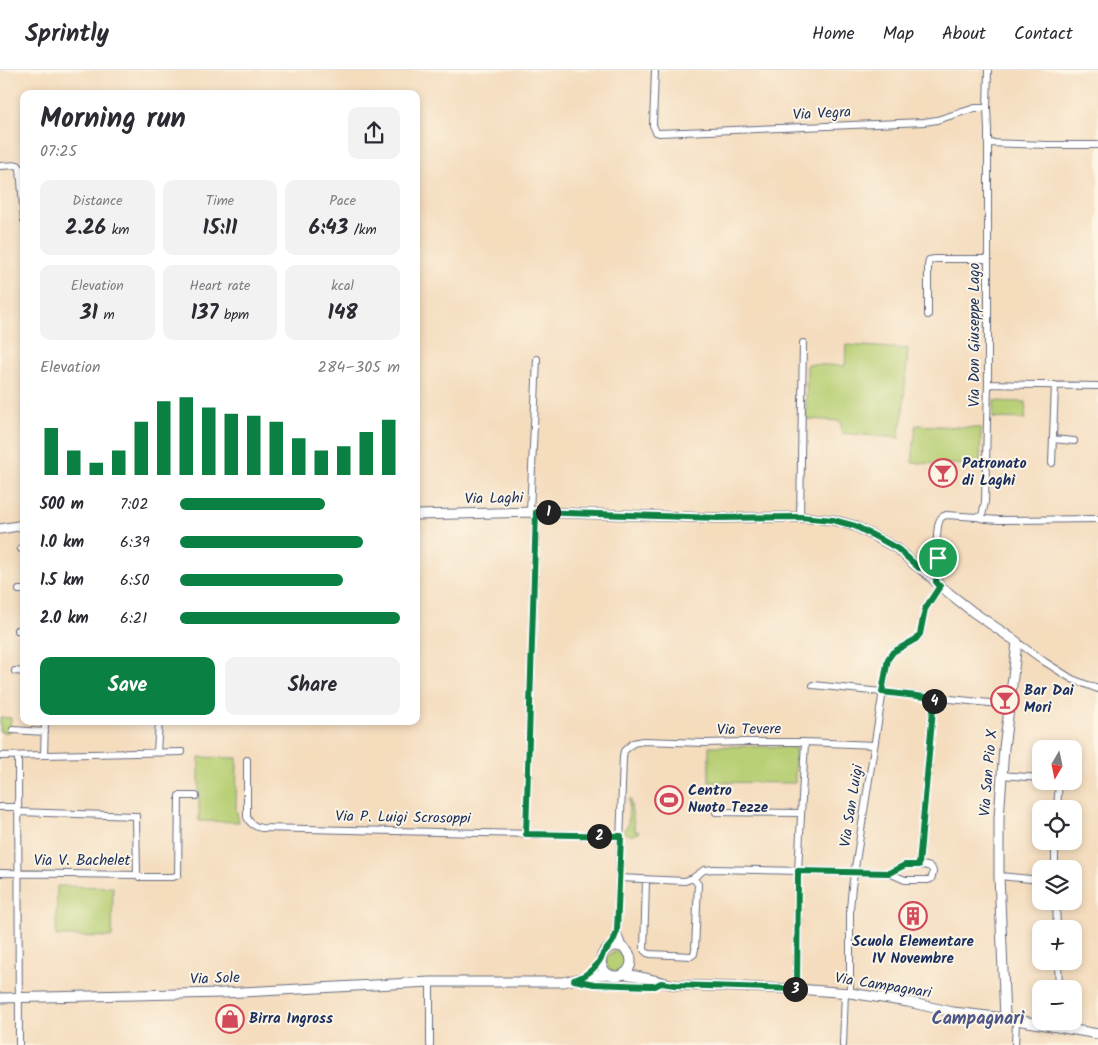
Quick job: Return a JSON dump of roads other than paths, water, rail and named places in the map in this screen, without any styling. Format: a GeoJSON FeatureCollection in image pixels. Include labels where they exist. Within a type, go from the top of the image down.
{"type":"FeatureCollection","features":[{"type":"Feature","properties":{"kind":"main road","name":"Via Laghi"},"geometry":{"type":"LineString","coordinates":[[420,515],[533,512],[718,518],[800,517],[833,520],[855,526],[894,547],[932,572]]}},
{"type":"Feature","properties":{"kind":"main road"},"geometry":{"type":"LineString","coordinates":[[0,529],[20,526]]}},
{"type":"Feature","properties":{"kind":"main road"},"geometry":{"type":"LineString","coordinates":[[932,572],[973,612],[1017,642]]}},
{"type":"Feature","properties":{"kind":"main road","name":"Via San Pio X"},"geometry":{"type":"LineString","coordinates":[[1002,1018],[1004,998],[998,818],[1001,775],[1017,642]]}},
{"type":"Feature","properties":{"kind":"main road"},"geometry":{"type":"LineString","coordinates":[[578,978],[589,972],[601,959],[605,950],[618,946],[627,951],[631,960],[630,968],[624,974],[616,976],[608,974],[602,968],[601,959]]}},
{"type":"Feature","properties":{"kind":"main road","name":"Via Campagnari"},"geometry":{"type":"LineString","coordinates":[[631,960],[640,973],[650,979]]}},
{"type":"Feature","properties":{"kind":"main road","name":"Via Campagnari"},"geometry":{"type":"LineString","coordinates":[[430,982],[563,982],[598,974],[608,974]]}},
{"type":"Feature","properties":{"kind":"main road","name":"Via Campagnari"},"geometry":{"type":"LineString","coordinates":[[624,974],[675,985],[847,992],[908,1002],[952,1012],[1032,1022]]}},
{"type":"Feature","properties":{"kind":"main road","name":"Via Sole"},"geometry":{"type":"LineString","coordinates":[[0,998],[214,993],[430,982]]}},
{"type":"Feature","properties":{"kind":"main road","name":"Via Campagnari"},"geometry":{"type":"LineString","coordinates":[[1081,1030],[1098,1034]]}},
{"type":"Feature","properties":{"kind":"street","name":"Via Vegra"},"geometry":{"type":"LineString","coordinates":[[655,70],[653,125],[656,132],[659,133],[924,122],[937,120],[975,108],[987,108]]}},
{"type":"Feature","properties":{"kind":"street","name":"Via Don Giuseppe Lago"},"geometry":{"type":"LineString","coordinates":[[977,517],[982,516],[985,502],[988,384],[988,70]]}},
{"type":"Feature","properties":{"kind":"street"},"geometry":{"type":"LineString","coordinates":[[988,142],[1098,145]]}},
{"type":"Feature","properties":{"kind":"street"},"geometry":{"type":"LineString","coordinates":[[0,166],[18,166],[20,168]]}},
{"type":"Feature","properties":{"kind":"street"},"geometry":{"type":"LineString","coordinates":[[928,316],[929,260],[988,259]]}},
{"type":"Feature","properties":{"kind":"street"},"geometry":{"type":"LineString","coordinates":[[800,517],[804,343]]}},
{"type":"Feature","properties":{"kind":"street"},"geometry":{"type":"LineString","coordinates":[[526,834],[537,359]]}},
{"type":"Feature","properties":{"kind":"street"},"geometry":{"type":"LineString","coordinates":[[988,384],[1098,386]]}},
{"type":"Feature","properties":{"kind":"street"},"geometry":{"type":"LineString","coordinates":[[1052,463],[1055,385]]}},
{"type":"Feature","properties":{"kind":"street"},"geometry":{"type":"LineString","coordinates":[[1053,440],[1074,441]]}},
{"type":"Feature","properties":{"kind":"street"},"geometry":{"type":"LineString","coordinates":[[932,572],[939,520],[946,515],[977,517],[986,520],[1098,519]]}},
{"type":"Feature","properties":{"kind":"street","name":"Via San Luigi"},"geometry":{"type":"LineString","coordinates":[[843,1045],[852,887],[888,659],[893,652],[916,639],[920,634],[932,572]]}},
{"type":"Feature","properties":{"kind":"street"},"geometry":{"type":"LineString","coordinates":[[1017,642],[1072,679],[1098,689]]}},
{"type":"Feature","properties":{"kind":"street"},"geometry":{"type":"LineString","coordinates":[[15,671],[20,672]]}},
{"type":"Feature","properties":{"kind":"street"},"geometry":{"type":"LineString","coordinates":[[813,685],[1009,705]]}},
{"type":"Feature","properties":{"kind":"street"},"geometry":{"type":"LineString","coordinates":[[919,865],[934,698]]}},
{"type":"Feature","properties":{"kind":"street"},"geometry":{"type":"LineString","coordinates":[[44,754],[45,725]]}},
{"type":"Feature","properties":{"kind":"street"},"geometry":{"type":"LineString","coordinates":[[157,752],[159,725]]}},
{"type":"Feature","properties":{"kind":"street"},"geometry":{"type":"LineString","coordinates":[[13,730],[45,732]]}},
{"type":"Feature","properties":{"kind":"street"},"geometry":{"type":"LineString","coordinates":[[797,989],[798,871],[805,742]]}},
{"type":"Feature","properties":{"kind":"street","name":"Via Tevere"},"geometry":{"type":"LineString","coordinates":[[621,836],[623,757],[626,749],[632,743],[805,742],[874,745]]}},
{"type":"Feature","properties":{"kind":"street"},"geometry":{"type":"LineString","coordinates":[[0,756],[182,752]]}},
{"type":"Feature","properties":{"kind":"street"},"geometry":{"type":"LineString","coordinates":[[18,756],[19,1045]]}},
{"type":"Feature","properties":{"kind":"street","name":"Via P. Luigi Scrosoppi"},"geometry":{"type":"LineString","coordinates":[[247,760],[247,817],[254,826],[261,828],[621,836]]}},
{"type":"Feature","properties":{"kind":"street"},"geometry":{"type":"LineString","coordinates":[[1001,775],[1032,777]]}},
{"type":"Feature","properties":{"kind":"street"},"geometry":{"type":"LineString","coordinates":[[137,875],[139,877],[173,878],[178,875],[179,796],[196,796]]}},
{"type":"Feature","properties":{"kind":"street"},"geometry":{"type":"LineString","coordinates":[[0,807],[18,810]]}},
{"type":"Feature","properties":{"kind":"street","name":"Via V. Bachelet"},"geometry":{"type":"LineString","coordinates":[[0,873],[137,875],[136,816],[18,810]]}},
{"type":"Feature","properties":{"kind":"street"},"geometry":{"type":"LineString","coordinates":[[716,812],[800,813]]}},
{"type":"Feature","properties":{"kind":"street"},"geometry":{"type":"LineString","coordinates":[[609,948],[613,944],[617,931],[621,836]]}},
{"type":"Feature","properties":{"kind":"street"},"geometry":{"type":"LineString","coordinates":[[619,878],[685,881],[704,870],[713,869],[889,873],[905,880],[930,880],[933,874],[932,869],[928,866],[919,865],[905,865],[889,873]]}},
{"type":"Feature","properties":{"kind":"street"},"geometry":{"type":"LineString","coordinates":[[999,876],[1032,879]]}},
{"type":"Feature","properties":{"kind":"street"},"geometry":{"type":"LineString","coordinates":[[646,880],[644,950],[650,954],[691,956],[694,954],[695,949],[698,884],[693,878]]}},
{"type":"Feature","properties":{"kind":"street"},"geometry":{"type":"LineString","coordinates":[[617,931],[623,948]]}},
{"type":"Feature","properties":{"kind":"street","name":"Via Campagnari"},"geometry":{"type":"LineString","coordinates":[[578,978],[589,983],[620,985],[655,986],[661,983]]}},
{"type":"Feature","properties":{"kind":"street"},"geometry":{"type":"LineString","coordinates":[[430,982],[430,1045]]}},
{"type":"Feature","properties":{"kind":"street"},"geometry":{"type":"LineString","coordinates":[[1015,1045],[1016,1020]]}},
{"type":"Feature","properties":{"kind":"place","name":"Patronato di Laghi"},"geometry":{"type":"Point","coordinates":[943,473]}},
{"type":"Feature","properties":{"kind":"place","name":"Bar Dai Mori"},"geometry":{"type":"Point","coordinates":[1005,700]}},
{"type":"Feature","properties":{"kind":"place","name":"Centro Nuoto Tezze"},"geometry":{"type":"Point","coordinates":[669,800]}},
{"type":"Feature","properties":{"kind":"place","name":"Scuola Elementare IV Novembre"},"geometry":{"type":"Point","coordinates":[913,916]}},
{"type":"Feature","properties":{"kind":"place","name":"Birra Ingross"},"geometry":{"type":"Point","coordinates":[230,1019]}},
{"type":"Feature","properties":{"kind":"district","name":"Campagnari"},"geometry":{"type":"Point","coordinates":[978,1019]}}]}
